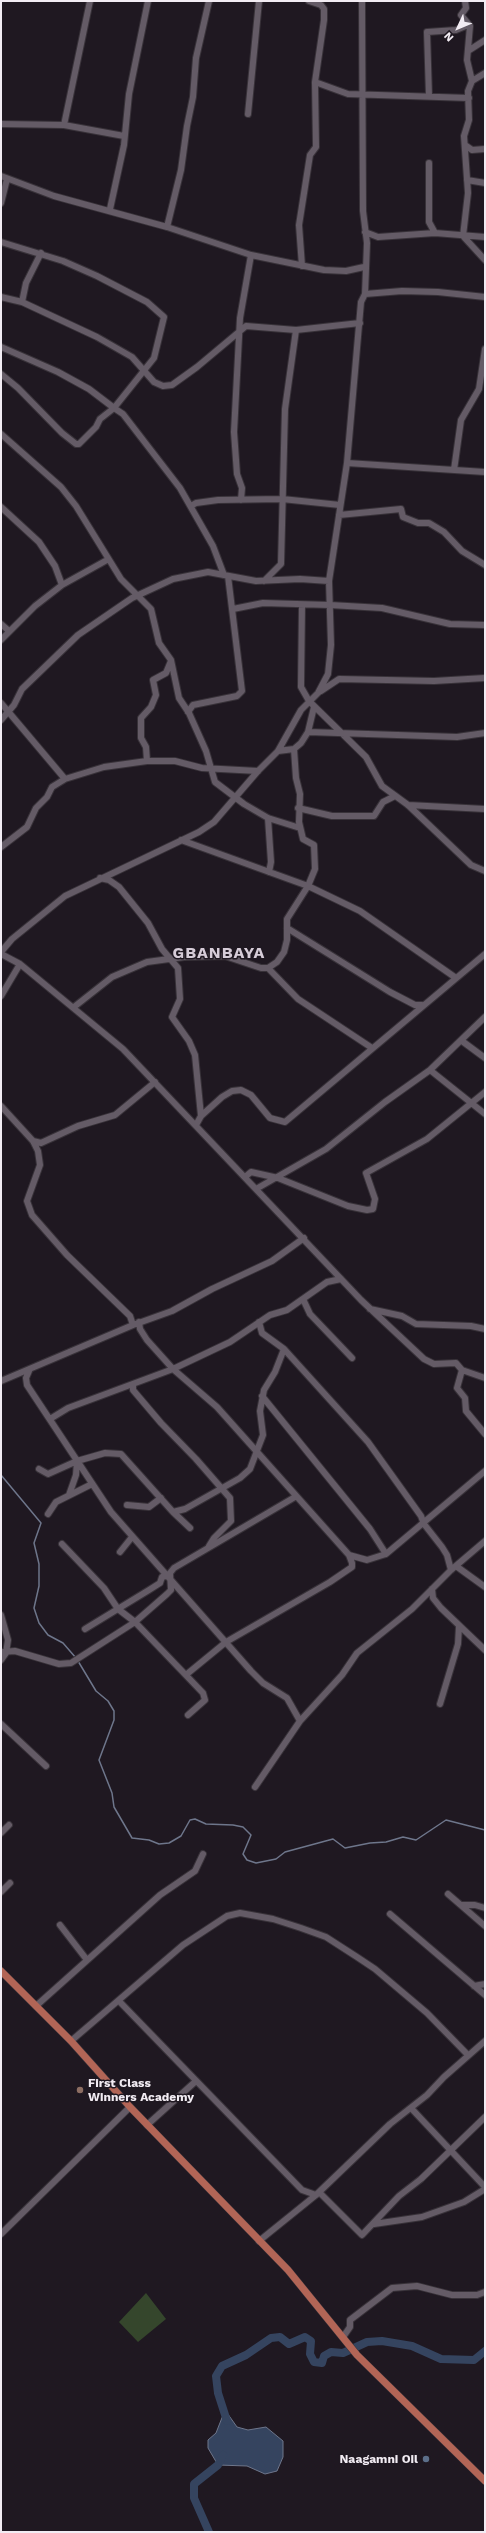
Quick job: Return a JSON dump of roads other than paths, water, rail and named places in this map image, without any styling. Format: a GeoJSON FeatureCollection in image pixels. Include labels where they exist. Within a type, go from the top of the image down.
{"type":"FeatureCollection","features":[{"type":"Feature","properties":{"kind":"main road"},"geometry":{"type":"LineString","coordinates":[[1,1971],[71,2041],[130,2107],[308,2292],[357,2355],[485,2481]]}},
{"type":"Feature","properties":{"kind":"street"},"geometry":{"type":"LineString","coordinates":[[64,125],[90,1]]}},
{"type":"Feature","properties":{"kind":"street"},"geometry":{"type":"LineString","coordinates":[[110,209],[124,136],[129,94],[148,1]]}},
{"type":"Feature","properties":{"kind":"street"},"geometry":{"type":"LineString","coordinates":[[167,227],[181,170],[186,126],[193,97],[196,58],[209,1]]}},
{"type":"Feature","properties":{"kind":"street"},"geometry":{"type":"LineString","coordinates":[[248,114],[259,1]]}},
{"type":"Feature","properties":{"kind":"street"},"geometry":{"type":"LineString","coordinates":[[302,266],[299,225],[310,155],[316,147],[315,82],[322,47],[324,9],[321,5],[309,1]]}},
{"type":"Feature","properties":{"kind":"street"},"geometry":{"type":"LineString","coordinates":[[318,693],[328,674],[331,645],[329,581],[346,463],[362,302],[365,294],[364,267],[367,243],[363,211],[364,95],[362,1]]}},
{"type":"Feature","properties":{"kind":"street"},"geometry":{"type":"LineString","coordinates":[[465,1],[466,8],[461,15],[468,25],[467,60],[472,81]]}},
{"type":"Feature","properties":{"kind":"street"},"geometry":{"type":"LineString","coordinates":[[429,96],[427,32],[456,30],[468,25]]}},
{"type":"Feature","properties":{"kind":"street"},"geometry":{"type":"LineString","coordinates":[[468,51],[485,40]]}},
{"type":"Feature","properties":{"kind":"street"},"geometry":{"type":"LineString","coordinates":[[463,236],[467,214],[467,180],[464,136],[469,120],[469,85],[472,81],[485,73]]}},
{"type":"Feature","properties":{"kind":"street"},"geometry":{"type":"LineString","coordinates":[[315,82],[348,94],[468,98]]}},
{"type":"Feature","properties":{"kind":"street"},"geometry":{"type":"LineString","coordinates":[[1,124],[64,125],[124,136]]}},
{"type":"Feature","properties":{"kind":"street"},"geometry":{"type":"LineString","coordinates":[[465,145],[472,150],[485,149]]}},
{"type":"Feature","properties":{"kind":"street"},"geometry":{"type":"LineString","coordinates":[[429,163],[429,222],[435,233]]}},
{"type":"Feature","properties":{"kind":"street"},"geometry":{"type":"LineString","coordinates":[[1,176],[54,196],[110,209],[251,255],[302,266],[346,271],[364,267]]}},
{"type":"Feature","properties":{"kind":"street"},"geometry":{"type":"LineString","coordinates":[[1,204],[7,179]]}},
{"type":"Feature","properties":{"kind":"street"},"geometry":{"type":"LineString","coordinates":[[467,180],[485,183]]}},
{"type":"Feature","properties":{"kind":"street"},"geometry":{"type":"LineString","coordinates":[[365,232],[378,237],[435,233],[485,238]]}},
{"type":"Feature","properties":{"kind":"street"},"geometry":{"type":"LineString","coordinates":[[463,236],[485,260]]}},
{"type":"Feature","properties":{"kind":"street"},"geometry":{"type":"LineString","coordinates":[[367,243],[373,242],[378,237]]}},
{"type":"Feature","properties":{"kind":"street"},"geometry":{"type":"LineString","coordinates":[[1,242],[41,253],[97,276],[147,302],[161,312],[163,323],[156,354],[114,408],[100,419],[96,427],[79,444],[76,444],[62,433],[18,388],[1,374]]}},
{"type":"Feature","properties":{"kind":"street"},"geometry":{"type":"LineString","coordinates":[[22,302],[26,283],[41,253]]}},
{"type":"Feature","properties":{"kind":"street"},"geometry":{"type":"LineString","coordinates":[[241,500],[234,432],[240,329],[251,255]]}},
{"type":"Feature","properties":{"kind":"street"},"geometry":{"type":"LineString","coordinates":[[365,294],[402,291],[438,292],[485,297]]}},
{"type":"Feature","properties":{"kind":"street"},"geometry":{"type":"LineString","coordinates":[[1,297],[22,302],[110,344],[132,358],[154,382],[163,386],[172,385],[216,352],[240,329],[250,326],[296,330],[360,323]]}},
{"type":"Feature","properties":{"kind":"street"},"geometry":{"type":"LineString","coordinates":[[264,581],[281,564],[285,409],[296,330]]}},
{"type":"Feature","properties":{"kind":"street"},"geometry":{"type":"LineString","coordinates":[[1,347],[58,372],[89,389],[114,408],[135,427],[140,439],[172,477],[191,506],[221,563],[226,575],[233,609],[242,692],[237,696],[193,705],[188,712]]}},
{"type":"Feature","properties":{"kind":"street"},"geometry":{"type":"LineString","coordinates":[[454,470],[461,420],[480,389],[485,349]]}},
{"type":"Feature","properties":{"kind":"street"},"geometry":{"type":"LineString","coordinates":[[1,434],[61,487],[76,506],[107,560],[121,579],[151,608],[159,643],[171,661],[178,698],[188,712],[207,754],[215,782],[236,798],[268,818],[300,828]]}},
{"type":"Feature","properties":{"kind":"street"},"geometry":{"type":"LineString","coordinates":[[346,463],[485,472]]}},
{"type":"Feature","properties":{"kind":"street"},"geometry":{"type":"LineString","coordinates":[[191,506],[206,501],[241,500],[282,500],[340,505]]}},
{"type":"Feature","properties":{"kind":"street"},"geometry":{"type":"LineString","coordinates":[[1,507],[39,542],[55,566],[62,585]]}},
{"type":"Feature","properties":{"kind":"street"},"geometry":{"type":"LineString","coordinates":[[339,515],[401,509],[404,517],[418,523],[429,524],[444,532],[462,551],[485,565]]}},
{"type":"Feature","properties":{"kind":"street"},"geometry":{"type":"LineString","coordinates":[[1,640],[9,631],[62,585],[107,560]]}},
{"type":"Feature","properties":{"kind":"street"},"geometry":{"type":"LineString","coordinates":[[1,720],[8,712],[22,689],[78,635],[126,602],[173,579],[208,572],[264,581],[300,579],[329,581]]}},
{"type":"Feature","properties":{"kind":"street"},"geometry":{"type":"LineString","coordinates":[[233,609],[262,603],[382,608],[450,624],[485,625]]}},
{"type":"Feature","properties":{"kind":"street"},"geometry":{"type":"LineString","coordinates":[[302,604],[301,687],[314,707],[366,757],[382,786],[408,805],[471,865],[478,870],[485,871]]}},
{"type":"Feature","properties":{"kind":"street"},"geometry":{"type":"LineString","coordinates":[[1,624],[9,631]]}},
{"type":"Feature","properties":{"kind":"street"},"geometry":{"type":"LineString","coordinates":[[147,761],[146,748],[141,738],[141,718],[151,707],[156,695],[153,680],[166,672],[171,661]]}},
{"type":"Feature","properties":{"kind":"street"},"geometry":{"type":"LineString","coordinates":[[485,678],[434,681],[339,679],[330,683],[301,710],[278,751],[258,770],[236,798],[214,822],[181,840],[65,896],[12,939],[1,953],[20,964],[123,1048],[370,1309],[429,1362],[434,1364],[456,1363],[462,1370],[485,1378]]}},
{"type":"Feature","properties":{"kind":"street"},"geometry":{"type":"LineString","coordinates":[[1,703],[65,779]]}},
{"type":"Feature","properties":{"kind":"street"},"geometry":{"type":"LineString","coordinates":[[278,751],[294,749],[301,743],[308,732],[314,707]]}},
{"type":"Feature","properties":{"kind":"street"},"geometry":{"type":"LineString","coordinates":[[308,732],[457,737],[485,733]]}},
{"type":"Feature","properties":{"kind":"street"},"geometry":{"type":"LineString","coordinates":[[74,1007],[97,987],[122,972],[147,962],[172,958],[225,956],[261,968],[268,968],[277,962],[284,952],[287,940],[287,919],[308,886],[315,869],[315,850],[313,844],[303,838],[300,828],[298,808],[300,794],[294,749]]}},
{"type":"Feature","properties":{"kind":"street"},"geometry":{"type":"LineString","coordinates":[[1,847],[27,828],[36,808],[47,797],[52,787],[65,779],[104,767],[147,761],[175,761],[210,768],[258,770]]}},
{"type":"Feature","properties":{"kind":"street"},"geometry":{"type":"LineString","coordinates":[[298,808],[332,816],[374,816],[383,802],[395,796]]}},
{"type":"Feature","properties":{"kind":"street"},"geometry":{"type":"LineString","coordinates":[[408,805],[485,808]]}},
{"type":"Feature","properties":{"kind":"street"},"geometry":{"type":"LineString","coordinates":[[268,818],[271,862],[269,872]]}},
{"type":"Feature","properties":{"kind":"street"},"geometry":{"type":"LineString","coordinates":[[181,840],[213,850],[308,886],[360,911],[456,978]]}},
{"type":"Feature","properties":{"kind":"street"},"geometry":{"type":"LineString","coordinates":[[100,878],[109,880],[119,886],[148,923],[162,950],[172,958],[180,974],[180,999],[172,1017],[195,1055],[201,1116]]}},
{"type":"Feature","properties":{"kind":"street"},"geometry":{"type":"LineString","coordinates":[[287,928],[408,1002],[422,1006]]}},
{"type":"Feature","properties":{"kind":"street"},"geometry":{"type":"LineString","coordinates":[[196,1125],[201,1116],[222,1097],[232,1091],[241,1090],[251,1095],[270,1118],[285,1122],[485,954]]}},
{"type":"Feature","properties":{"kind":"street"},"geometry":{"type":"LineString","coordinates":[[1,996],[20,964]]}},
{"type":"Feature","properties":{"kind":"street"},"geometry":{"type":"LineString","coordinates":[[268,968],[298,999],[372,1048]]}},
{"type":"Feature","properties":{"kind":"street"},"geometry":{"type":"LineString","coordinates":[[408,1002],[413,1013]]}},
{"type":"Feature","properties":{"kind":"street"},"geometry":{"type":"LineString","coordinates":[[256,1189],[278,1178],[326,1149],[385,1102],[430,1070],[462,1041],[485,1017]]}},
{"type":"Feature","properties":{"kind":"street"},"geometry":{"type":"LineString","coordinates":[[462,1041],[485,1058]]}},
{"type":"Feature","properties":{"kind":"street"},"geometry":{"type":"LineString","coordinates":[[430,1070],[485,1114]]}},
{"type":"Feature","properties":{"kind":"street"},"geometry":{"type":"LineString","coordinates":[[33,1141],[41,1143],[78,1126],[115,1114],[155,1082]]}},
{"type":"Feature","properties":{"kind":"street"},"geometry":{"type":"LineString","coordinates":[[245,1177],[251,1172],[278,1178],[348,1206],[367,1210],[373,1209],[375,1199],[366,1174],[427,1139],[485,1092]]}},
{"type":"Feature","properties":{"kind":"street"},"geometry":{"type":"LineString","coordinates":[[1,1106],[33,1141],[38,1151],[40,1165],[27,1201],[32,1215],[63,1251],[130,1316],[133,1325]]}},
{"type":"Feature","properties":{"kind":"street"},"geometry":{"type":"LineString","coordinates":[[38,1151],[41,1143]]}},
{"type":"Feature","properties":{"kind":"street"},"geometry":{"type":"LineString","coordinates":[[1,1381],[29,1371],[139,1322],[158,1317],[226,1282],[260,1268],[304,1238]]}},
{"type":"Feature","properties":{"kind":"street"},"geometry":{"type":"LineString","coordinates":[[50,1419],[95,1397],[173,1369],[230,1342],[270,1315],[287,1310],[327,1282],[341,1279]]}},
{"type":"Feature","properties":{"kind":"street"},"geometry":{"type":"LineString","coordinates":[[303,1299],[310,1314],[352,1358]]}},
{"type":"Feature","properties":{"kind":"street"},"geometry":{"type":"LineString","coordinates":[[370,1309],[402,1316],[416,1324],[477,1326],[485,1329]]}},
{"type":"Feature","properties":{"kind":"street"},"geometry":{"type":"LineString","coordinates":[[139,1322],[143,1335],[173,1369],[217,1408],[257,1451],[289,1487],[295,1497],[349,1555],[352,1564],[346,1572],[226,1642],[187,1674]]}},
{"type":"Feature","properties":{"kind":"street"},"geometry":{"type":"LineString","coordinates":[[258,1322],[262,1334],[284,1349],[368,1442],[447,1555],[451,1570]]}},
{"type":"Feature","properties":{"kind":"street"},"geometry":{"type":"LineString","coordinates":[[173,1512],[185,1509],[240,1478],[250,1469],[263,1435],[260,1411],[262,1396],[284,1349]]}},
{"type":"Feature","properties":{"kind":"street"},"geometry":{"type":"LineString","coordinates":[[462,1370],[457,1388],[465,1398],[466,1411],[485,1434]]}},
{"type":"Feature","properties":{"kind":"street"},"geometry":{"type":"LineString","coordinates":[[29,1371],[26,1378],[27,1385],[92,1484],[132,1537],[263,1683],[287,1698],[300,1721]]}},
{"type":"Feature","properties":{"kind":"street"},"geometry":{"type":"LineString","coordinates":[[133,1384],[133,1390],[161,1424],[196,1459],[230,1498],[231,1521],[214,1538],[208,1548]]}},
{"type":"Feature","properties":{"kind":"street"},"geometry":{"type":"LineString","coordinates":[[262,1396],[370,1529],[386,1554]]}},
{"type":"Feature","properties":{"kind":"street"},"geometry":{"type":"LineString","coordinates":[[39,1469],[48,1474],[77,1461],[105,1453],[120,1454],[173,1512],[190,1528]]}},
{"type":"Feature","properties":{"kind":"street"},"geometry":{"type":"LineString","coordinates":[[69,1495],[76,1475],[77,1461]]}},
{"type":"Feature","properties":{"kind":"street"},"geometry":{"type":"LineString","coordinates":[[349,1555],[367,1560],[386,1554],[424,1524],[485,1470]]}},
{"type":"Feature","properties":{"kind":"street"},"geometry":{"type":"LineString","coordinates":[[48,1514],[56,1502],[92,1484]]}},
{"type":"Feature","properties":{"kind":"street"},"geometry":{"type":"LineString","coordinates":[[3,1653],[15,1651],[65,1665],[77,1659],[136,1622],[171,1590],[168,1577],[174,1568],[295,1497]]}},
{"type":"Feature","properties":{"kind":"street"},"geometry":{"type":"LineString","coordinates":[[127,1505],[138,1508],[149,1508],[160,1498]]}},
{"type":"Feature","properties":{"kind":"street"},"geometry":{"type":"LineString","coordinates":[[120,1552],[132,1537]]}},
{"type":"Feature","properties":{"kind":"street"},"geometry":{"type":"LineString","coordinates":[[255,1787],[300,1721],[342,1675],[357,1653],[412,1609],[451,1570],[485,1541]]}},
{"type":"Feature","properties":{"kind":"street"},"geometry":{"type":"LineString","coordinates":[[62,1544],[104,1588],[118,1609],[136,1622],[187,1674],[205,1697],[202,1703],[188,1715]]}},
{"type":"Feature","properties":{"kind":"street"},"geometry":{"type":"LineString","coordinates":[[456,1566],[485,1587]]}},
{"type":"Feature","properties":{"kind":"street"},"geometry":{"type":"LineString","coordinates":[[85,1629],[160,1583],[162,1577],[168,1577]]}},
{"type":"Feature","properties":{"kind":"street"},"geometry":{"type":"LineString","coordinates":[[432,1589],[433,1598],[459,1626],[485,1650]]}},
{"type":"Feature","properties":{"kind":"street"},"geometry":{"type":"LineString","coordinates":[[1,1615],[8,1640],[1,1660]]}},
{"type":"Feature","properties":{"kind":"street"},"geometry":{"type":"LineString","coordinates":[[440,1704],[458,1644],[459,1626]]}},
{"type":"Feature","properties":{"kind":"street"},"geometry":{"type":"LineString","coordinates":[[1,1724],[46,1766]]}},
{"type":"Feature","properties":{"kind":"street"},"geometry":{"type":"LineString","coordinates":[[1,1833],[9,1825]]}},
{"type":"Feature","properties":{"kind":"street"},"geometry":{"type":"LineString","coordinates":[[36,2006],[170,1886],[195,1871],[203,1854]]}},
{"type":"Feature","properties":{"kind":"street"},"geometry":{"type":"LineString","coordinates":[[1,1892],[10,1883]]}},
{"type":"Feature","properties":{"kind":"street"},"geometry":{"type":"LineString","coordinates":[[448,1894],[485,1926]]}},
{"type":"Feature","properties":{"kind":"street"},"geometry":{"type":"LineString","coordinates":[[461,1905],[477,1905],[485,1908]]}},
{"type":"Feature","properties":{"kind":"street"},"geometry":{"type":"LineString","coordinates":[[71,2041],[203,1930],[227,1916],[240,1913],[254,1915],[326,1938],[357,1957],[375,1969],[427,2013],[468,2055]]}},
{"type":"Feature","properties":{"kind":"street"},"geometry":{"type":"LineString","coordinates":[[390,1914],[485,1995]]}},
{"type":"Feature","properties":{"kind":"street"},"geometry":{"type":"LineString","coordinates":[[60,1925],[87,1960]]}},
{"type":"Feature","properties":{"kind":"street"},"geometry":{"type":"LineString","coordinates":[[474,1986],[485,1986]]}},
{"type":"Feature","properties":{"kind":"street"},"geometry":{"type":"LineString","coordinates":[[119,2001],[302,2190],[305,2203]]}},
{"type":"Feature","properties":{"kind":"street"},"geometry":{"type":"LineString","coordinates":[[259,2241],[317,2193],[390,2124],[427,2095],[468,2055],[485,2042]]}},
{"type":"Feature","properties":{"kind":"street"},"geometry":{"type":"LineString","coordinates":[[147,2125],[196,2081]]}},
{"type":"Feature","properties":{"kind":"street"},"geometry":{"type":"LineString","coordinates":[[1,2234],[130,2107]]}},
{"type":"Feature","properties":{"kind":"street"},"geometry":{"type":"LineString","coordinates":[[374,2224],[422,2217],[464,2202],[485,2188],[411,2108]]}},
{"type":"Feature","properties":{"kind":"street"},"geometry":{"type":"LineString","coordinates":[[302,2190],[317,2193],[362,2235],[374,2224],[398,2196],[422,2179],[485,2117]]}},
{"type":"Feature","properties":{"kind":"street"},"geometry":{"type":"LineString","coordinates":[[343,2337],[350,2327],[350,2320],[392,2288],[418,2286],[452,2295],[477,2295],[485,2292]]}},
{"type":"Feature","properties":{"kind":"water"},"geometry":{"type":"Polygon","coordinates":[[[225,2410],[237,2427],[248,2430],[266,2427],[283,2441],[283,2457],[277,2471],[265,2474],[247,2466],[218,2465],[208,2448],[208,2440],[216,2433],[225,2410]]]}},
{"type":"Feature","properties":{"kind":"waterway"},"geometry":{"type":"LineString","coordinates":[[1,1475],[41,1523],[34,1543],[39,1564],[39,1586],[34,1608],[39,1623],[48,1635],[63,1643],[76,1658]]}},
{"type":"Feature","properties":{"kind":"waterway"},"geometry":{"type":"LineString","coordinates":[[78,1661],[96,1691],[108,1701],[114,1711],[114,1720],[99,1760],[112,1793],[114,1807],[132,1838],[149,1840],[159,1844],[169,1843],[181,1836],[190,1820],[195,1819],[206,1824],[243,1827],[251,1835],[243,1854],[247,1860],[256,1863],[276,1859],[285,1852],[333,1839],[345,1848],[370,1843],[386,1842],[403,1837],[416,1840],[446,1820],[485,1830]]}},
{"type":"Feature","properties":{"kind":"waterway"},"geometry":{"type":"LineString","coordinates":[[227,2421],[218,2393],[216,2376],[222,2366],[246,2355],[271,2338],[280,2337],[289,2344],[305,2337],[311,2341],[310,2354],[314,2362],[322,2363],[324,2356],[331,2352],[343,2353],[367,2342],[382,2341],[412,2346],[441,2359],[474,2360],[485,2351]]}},
{"type":"Feature","properties":{"kind":"waterway"},"geometry":{"type":"LineString","coordinates":[[209,2532],[194,2498],[194,2484],[218,2465],[223,2455]]}},
{"type":"Feature","properties":{"kind":"place","name":"First Class Winners Academy"},"geometry":{"type":"Point","coordinates":[80,2090]}},
{"type":"Feature","properties":{"kind":"place","name":"Naagamni Oil"},"geometry":{"type":"Point","coordinates":[426,2459]}},
{"type":"Feature","properties":{"kind":"district","name":"GBANBAYA"},"geometry":{"type":"Point","coordinates":[219,953]}}]}
